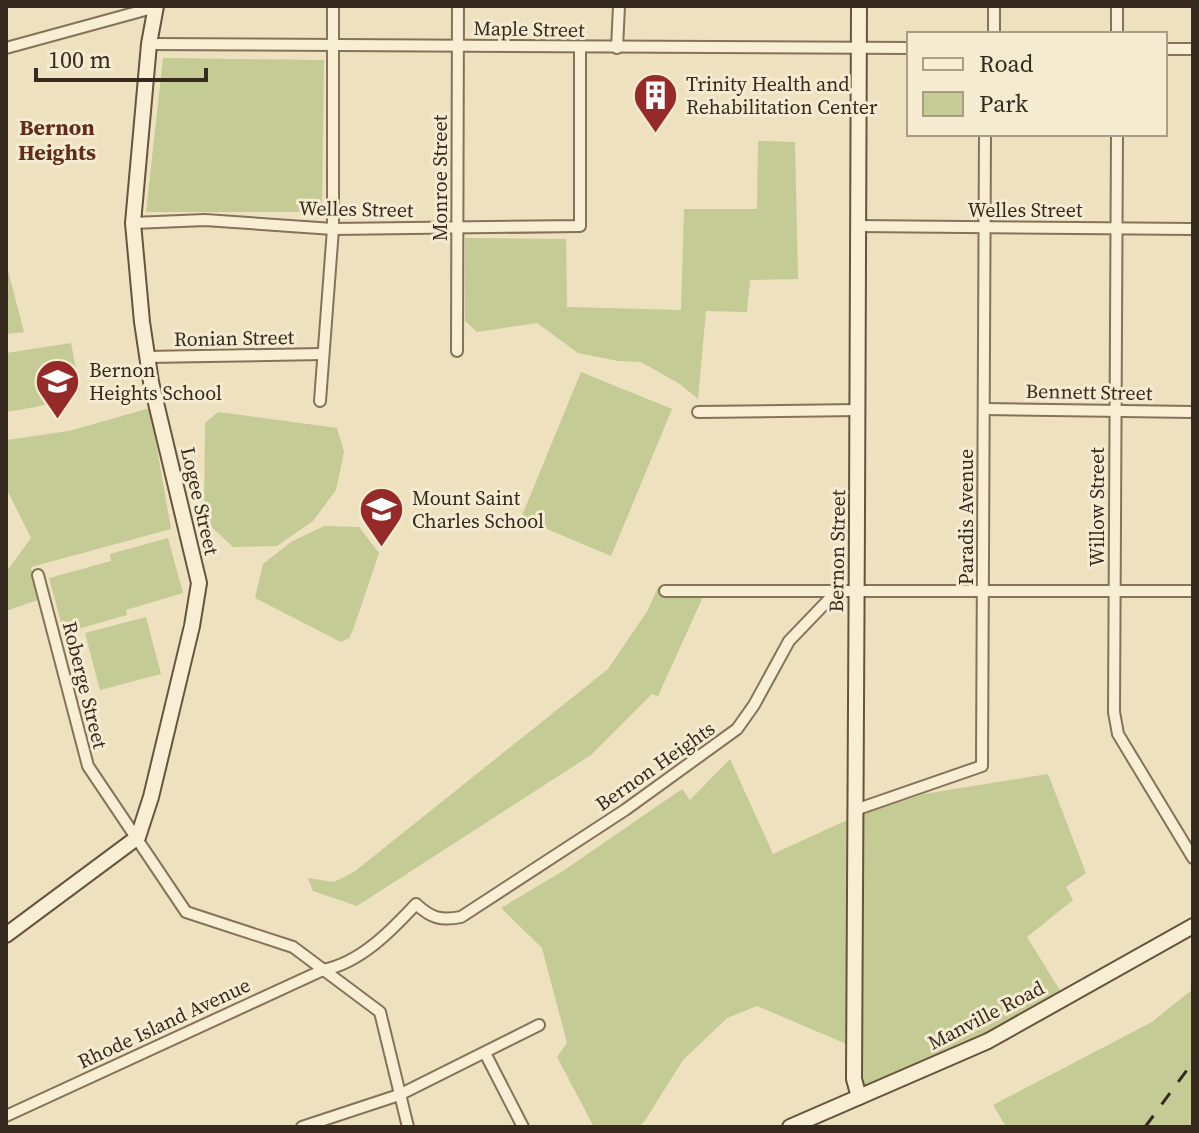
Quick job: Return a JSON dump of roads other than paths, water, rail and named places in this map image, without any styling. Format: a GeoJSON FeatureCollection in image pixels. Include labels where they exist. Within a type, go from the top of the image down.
{"type":"FeatureCollection","features":[{"type":"Feature","properties":{"kind":"street"},"geometry":{"type":"LineString","coordinates":[[6,48],[156,6]]}},
{"type":"Feature","properties":{"kind":"street","name":"Logee Street"},"geometry":{"type":"LineString","coordinates":[[138,837],[192,626],[199,583],[146,357],[133,223],[149,44],[156,6]]}},
{"type":"Feature","properties":{"kind":"street"},"geometry":{"type":"LineString","coordinates":[[320,401],[333,229],[333,6]]}},
{"type":"Feature","properties":{"kind":"street","name":"Monroe Street"},"geometry":{"type":"LineString","coordinates":[[457,351],[458,6]]}},
{"type":"Feature","properties":{"kind":"street"},"geometry":{"type":"LineString","coordinates":[[617,48],[619,6]]}},
{"type":"Feature","properties":{"kind":"street","name":"Bernon Street"},"geometry":{"type":"LineString","coordinates":[[859,6],[854,1079],[859,1097]]}},
{"type":"Feature","properties":{"kind":"street"},"geometry":{"type":"LineString","coordinates":[[994,6],[994,32]]}},
{"type":"Feature","properties":{"kind":"street"},"geometry":{"type":"LineString","coordinates":[[1117,6],[1117,32]]}},
{"type":"Feature","properties":{"kind":"street","name":"Maple Street"},"geometry":{"type":"LineString","coordinates":[[149,44],[907,48]]}},
{"type":"Feature","properties":{"kind":"street","name":"Welles Street"},"geometry":{"type":"LineString","coordinates":[[133,223],[205,220],[333,229],[580,226],[580,48]]}},
{"type":"Feature","properties":{"kind":"street"},"geometry":{"type":"LineString","coordinates":[[1167,49],[1193,49]]}},
{"type":"Feature","properties":{"kind":"street","name":"Paradis Avenue"},"geometry":{"type":"LineString","coordinates":[[855,810],[982,766],[985,136]]}},
{"type":"Feature","properties":{"kind":"street","name":"Willow Street"},"geometry":{"type":"LineString","coordinates":[[1117,136],[1114,712],[1118,734],[1193,858]]}},
{"type":"Feature","properties":{"kind":"street","name":"Welles Street"},"geometry":{"type":"LineString","coordinates":[[858,226],[1193,229]]}},
{"type":"Feature","properties":{"kind":"street","name":"Ronian Street"},"geometry":{"type":"LineString","coordinates":[[146,357],[322,354]]}},
{"type":"Feature","properties":{"kind":"street","name":"Bennett Street"},"geometry":{"type":"LineString","coordinates":[[984,409],[1193,412]]}},
{"type":"Feature","properties":{"kind":"street"},"geometry":{"type":"LineString","coordinates":[[698,412],[859,410]]}},
{"type":"Feature","properties":{"kind":"street","name":"Roberge Street"},"geometry":{"type":"LineString","coordinates":[[38,575],[88,766],[186,912],[293,947],[380,1012],[408,1127]]}},
{"type":"Feature","properties":{"kind":"street"},"geometry":{"type":"LineString","coordinates":[[665,591],[1193,591]]}},
{"type":"Feature","properties":{"kind":"street","name":"Bernon Heights"},"geometry":{"type":"LineString","coordinates":[[339,967],[390,932],[416,904],[430,917],[446,920],[461,917],[625,810],[729,736],[754,705],[789,641],[837,591]]}},
{"type":"Feature","properties":{"kind":"street"},"geometry":{"type":"LineString","coordinates":[[6,935],[138,837]]}},
{"type":"Feature","properties":{"kind":"street","name":"Manville Road"},"geometry":{"type":"LineString","coordinates":[[790,1127],[988,1041],[1193,926]]}},
{"type":"Feature","properties":{"kind":"street","name":"Rhode Island Avenue"},"geometry":{"type":"LineString","coordinates":[[6,1116],[323,970],[339,967]]}},
{"type":"Feature","properties":{"kind":"street"},"geometry":{"type":"LineString","coordinates":[[302,1127],[399,1095],[539,1025]]}},
{"type":"Feature","properties":{"kind":"street"},"geometry":{"type":"LineString","coordinates":[[485,1053],[523,1127]]}},
{"type":"Feature","properties":{"kind":"railway"},"geometry":{"type":"LineString","coordinates":[[1145,1127],[1193,1062]]}},
{"type":"Feature","properties":{"kind":"place","name":"Trinity Health and Rehabilitation Center"},"geometry":{"type":"Point","coordinates":[655,134]}},
{"type":"Feature","properties":{"kind":"place","name":"Bernon Heights School"},"geometry":{"type":"Point","coordinates":[58,420]}},
{"type":"Feature","properties":{"kind":"place","name":"Mount Saint Charles School"},"geometry":{"type":"Point","coordinates":[381,548]}},
{"type":"Feature","properties":{"kind":"district","name":"Bernon Heights"},"geometry":{"type":"Point","coordinates":[57,140]}}]}
